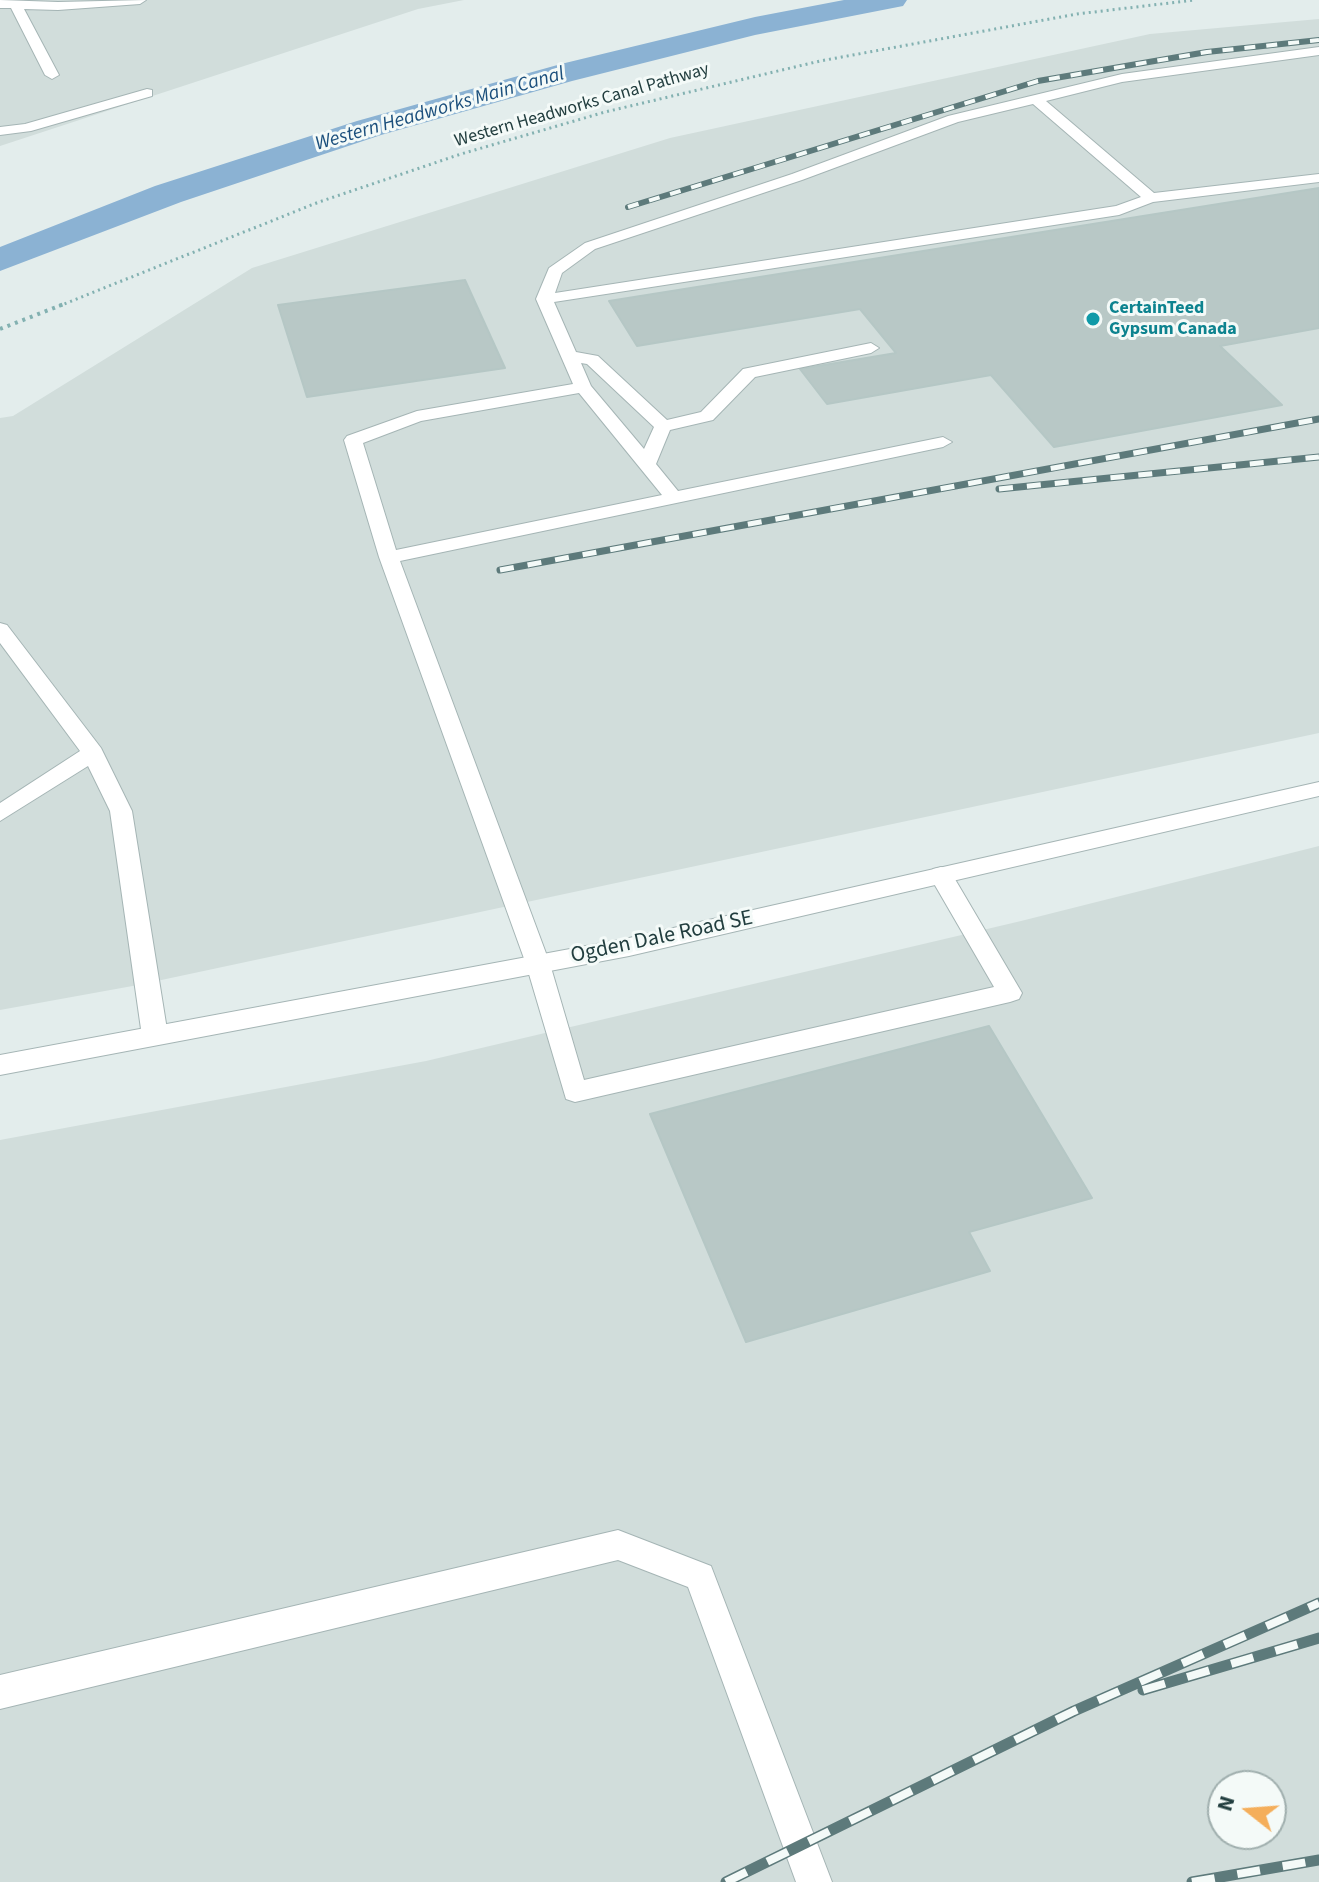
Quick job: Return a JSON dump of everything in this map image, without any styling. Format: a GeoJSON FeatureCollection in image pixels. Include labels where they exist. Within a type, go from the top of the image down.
{"type":"FeatureCollection","features":[{"type":"Feature","properties":{"kind":"street"},"geometry":{"type":"LineString","coordinates":[[0,4],[16,6],[140,0]]}},
{"type":"Feature","properties":{"kind":"street"},"geometry":{"type":"LineString","coordinates":[[16,6],[52,75]]}},
{"type":"Feature","properties":{"kind":"street"},"geometry":{"type":"LineString","coordinates":[[675,499],[583,387],[544,299],[555,271],[590,246],[797,177],[953,119],[1122,78],[1319,51]]}},
{"type":"Feature","properties":{"kind":"street"},"geometry":{"type":"LineString","coordinates":[[0,131],[26,128],[147,93]]}},
{"type":"Feature","properties":{"kind":"street"},"geometry":{"type":"LineString","coordinates":[[1036,99],[1151,198]]}},
{"type":"Feature","properties":{"kind":"street"},"geometry":{"type":"LineString","coordinates":[[544,299],[1119,210],[1151,198],[1319,178]]}},
{"type":"Feature","properties":{"kind":"street"},"geometry":{"type":"LineString","coordinates":[[663,426],[707,416],[749,373],[871,348]]}},
{"type":"Feature","properties":{"kind":"street"},"geometry":{"type":"LineString","coordinates":[[569,356],[592,360],[663,426]]}},
{"type":"Feature","properties":{"kind":"street"},"geometry":{"type":"LineString","coordinates":[[583,387],[417,416],[353,440],[389,557],[538,964],[575,1092],[1010,993],[941,875]]}},
{"type":"Feature","properties":{"kind":"street"},"geometry":{"type":"LineString","coordinates":[[647,463],[663,426]]}},
{"type":"Feature","properties":{"kind":"street"},"geometry":{"type":"LineString","coordinates":[[389,557],[943,442]]}},
{"type":"Feature","properties":{"kind":"street"},"geometry":{"type":"LineString","coordinates":[[0,629],[93,753],[121,811],[155,1036]]}},
{"type":"Feature","properties":{"kind":"street"},"geometry":{"type":"LineString","coordinates":[[0,813],[93,753]]}},
{"type":"Feature","properties":{"kind":"street","name":"Ogden Dale Road SE"},"geometry":{"type":"LineString","coordinates":[[0,1065],[629,947],[1319,789]]}},
{"type":"Feature","properties":{"kind":"street"},"geometry":{"type":"LineString","coordinates":[[0,1692],[618,1545],[700,1577],[814,1882]]}},
{"type":"Feature","properties":{"kind":"path","name":"Western Headworks Canal Pathway"},"geometry":{"type":"LineString","coordinates":[[0,329],[319,202],[461,154],[605,112],[820,61],[1077,14],[1195,0]]}},
{"type":"Feature","properties":{"kind":"shaded area"},"geometry":{"type":"Polygon","coordinates":[[[0,0],[464,0],[418,9],[0,146],[0,0]]]}},
{"type":"Feature","properties":{"kind":"shaded area"},"geometry":{"type":"Polygon","coordinates":[[[1319,19],[1319,733],[138,985],[0,1010],[0,418],[13,416],[252,268],[670,138],[1150,34],[1319,19]]]}},
{"type":"Feature","properties":{"kind":"shaded area"},"geometry":{"type":"Polygon","coordinates":[[[1319,846],[1319,1882],[0,1882],[0,1140],[426,1061],[1021,921],[1319,846]]]}},
{"type":"Feature","properties":{"kind":"building","name":"CertainTeed Gypsum Canada"},"geometry":{"type":"Polygon","coordinates":[[[1319,188],[1319,328],[1220,346],[1282,405],[1054,447],[991,375],[827,404],[800,369],[896,353],[860,309],[637,346],[609,301],[1319,188]]]}},
{"type":"Feature","properties":{"kind":"building"},"geometry":{"type":"Polygon","coordinates":[[[465,280],[505,368],[307,397],[278,305],[465,280]]]}},
{"type":"Feature","properties":{"kind":"building"},"geometry":{"type":"Polygon","coordinates":[[[989,1026],[1092,1198],[969,1232],[990,1271],[746,1342],[650,1114],[989,1026]]]}},
{"type":"Feature","properties":{"kind":"waterway","name":"Western Headworks Main Canal"},"geometry":{"type":"LineString","coordinates":[[0,260],[168,194],[369,128],[561,74],[755,26],[892,0]]}},
{"type":"Feature","properties":{"kind":"railway"},"geometry":{"type":"LineString","coordinates":[[628,207],[1038,81],[1207,52],[1319,40]]}},
{"type":"Feature","properties":{"kind":"railway"},"geometry":{"type":"LineString","coordinates":[[500,570],[1319,419]]}},
{"type":"Feature","properties":{"kind":"railway"},"geometry":{"type":"LineString","coordinates":[[999,489],[1319,457]]}},
{"type":"Feature","properties":{"kind":"railway"},"geometry":{"type":"LineString","coordinates":[[726,1882],[1074,1711],[1319,1603]]}},
{"type":"Feature","properties":{"kind":"railway"},"geometry":{"type":"LineString","coordinates":[[1143,1690],[1319,1638]]}},
{"type":"Feature","properties":{"kind":"railway"},"geometry":{"type":"LineString","coordinates":[[1192,1882],[1319,1860]]}},
{"type":"Feature","properties":{"kind":"place","name":"CertainTeed Gypsum Canada"},"geometry":{"type":"Point","coordinates":[1093,319]}}]}
